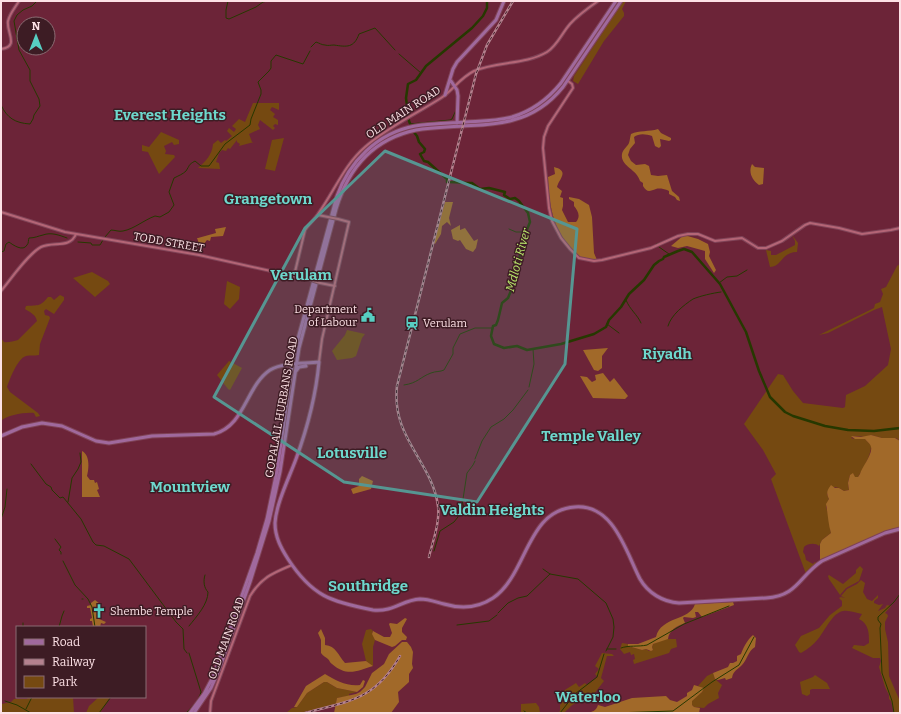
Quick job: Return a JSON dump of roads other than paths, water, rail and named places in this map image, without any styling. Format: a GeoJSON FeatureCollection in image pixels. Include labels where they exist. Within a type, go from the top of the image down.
{"type":"FeatureCollection","features":[{"type":"Feature","properties":{"kind":"main road"},"geometry":{"type":"LineString","coordinates":[[445,95],[453,69],[460,58],[496,20],[504,1]]}},
{"type":"Feature","properties":{"kind":"main road","name":"GOPALALL HURBANS ROAD"},"geometry":{"type":"LineString","coordinates":[[295,359],[337,196],[354,163],[369,148],[387,136],[403,130],[428,125],[447,123],[457,125],[466,122],[501,119],[524,112],[546,99],[561,83],[616,1]]}},
{"type":"Feature","properties":{"kind":"main road","name":"GOPALALL HURBANS ROAD"},"geometry":{"type":"LineString","coordinates":[[190,713],[204,694],[213,677],[257,553],[274,487],[290,374],[336,209],[345,183],[354,169],[368,154],[385,142],[402,134],[431,128],[457,125],[500,124],[521,118],[534,112],[547,103],[567,81],[621,1]]}},
{"type":"Feature","properties":{"kind":"main road"},"geometry":{"type":"LineString","coordinates":[[561,83],[567,81],[565,77]]}},
{"type":"Feature","properties":{"kind":"main road"},"geometry":{"type":"LineString","coordinates":[[451,79],[457,90],[458,96],[457,125]]}},
{"type":"Feature","properties":{"kind":"main road"},"geometry":{"type":"LineString","coordinates":[[457,114],[460,119],[466,122]]}},
{"type":"Feature","properties":{"kind":"main road"},"geometry":{"type":"LineString","coordinates":[[447,123],[454,120],[457,114]]}},
{"type":"Feature","properties":{"kind":"main road"},"geometry":{"type":"LineString","coordinates":[[1,436],[22,427],[42,423],[62,426],[96,441],[109,443],[152,436],[214,434],[222,431],[234,421],[259,381],[270,370],[289,364],[295,359],[299,363],[305,365],[319,363]]}},
{"type":"Feature","properties":{"kind":"main road"},"geometry":{"type":"LineString","coordinates":[[279,367],[319,363]]}},
{"type":"Feature","properties":{"kind":"main road"},"geometry":{"type":"LineString","coordinates":[[319,363],[303,438],[275,519],[277,539],[280,546],[305,583],[322,595],[337,601],[369,609],[387,610],[420,599],[454,606],[474,606],[492,599],[508,584],[538,528],[545,520],[559,510],[578,507],[597,512],[612,524],[641,582],[650,591],[660,598],[671,602],[680,603],[779,596],[793,588],[822,561],[885,533],[900,529]]}},
{"type":"Feature","properties":{"kind":"main road"},"geometry":{"type":"LineString","coordinates":[[294,379],[295,371],[305,365]]}},
{"type":"Feature","properties":{"kind":"main road"},"geometry":{"type":"LineString","coordinates":[[312,365],[316,366],[318,371]]}},
{"type":"Feature","properties":{"kind":"main road"},"geometry":{"type":"LineString","coordinates":[[265,375],[275,370],[293,366]]}},
{"type":"Feature","properties":{"kind":"main road","name":"GOPALALL HURBANS ROAD"},"geometry":{"type":"LineString","coordinates":[[194,713],[204,700],[215,679],[260,552],[280,472],[294,379],[293,366]]}},
{"type":"Feature","properties":{"kind":"main road"},"geometry":{"type":"LineString","coordinates":[[286,367],[290,374]]}},
{"type":"Feature","properties":{"kind":"street"},"geometry":{"type":"LineString","coordinates":[[1,49],[8,47],[12,42],[8,29],[8,22],[10,14],[19,1]]}},
{"type":"Feature","properties":{"kind":"street","name":"OLD MAIN ROAD"},"geometry":{"type":"LineString","coordinates":[[304,232],[308,224],[318,215],[355,156],[370,143],[400,122],[445,95],[466,76],[481,69],[530,59],[546,53],[554,46],[574,20],[598,1]]}},
{"type":"Feature","properties":{"kind":"street"},"geometry":{"type":"LineString","coordinates":[[567,81],[572,84],[573,88],[548,126],[544,137],[543,148],[549,208],[552,221],[557,232],[566,244],[582,259],[594,261],[651,248],[685,234],[698,234],[715,241],[742,238],[758,248],[766,248],[782,241],[805,225],[810,224],[839,228],[862,234],[900,228]]}},
{"type":"Feature","properties":{"kind":"street","name":"TODD STREET"},"geometry":{"type":"LineString","coordinates":[[1,212],[54,229],[76,234],[173,250],[335,286]]}},
{"type":"Feature","properties":{"kind":"street"},"geometry":{"type":"LineString","coordinates":[[318,215],[349,222],[322,339],[319,363]]}},
{"type":"Feature","properties":{"kind":"street"},"geometry":{"type":"LineString","coordinates":[[294,276],[304,232]]}},
{"type":"Feature","properties":{"kind":"street"},"geometry":{"type":"LineString","coordinates":[[1,291],[35,251],[46,245],[68,243],[73,240],[76,234]]}},
{"type":"Feature","properties":{"kind":"street","name":"OLD MAIN ROAD"},"geometry":{"type":"LineString","coordinates":[[210,713],[211,701],[250,596],[258,585],[268,576],[292,565]]}},
{"type":"Feature","properties":{"kind":"waterway"},"geometry":{"type":"LineString","coordinates":[[1,105],[12,119],[30,124],[40,106],[39,99],[30,81],[30,70],[19,50],[14,21],[17,15],[23,10],[32,6],[37,1]]}},
{"type":"Feature","properties":{"kind":"waterway"},"geometry":{"type":"LineString","coordinates":[[228,1],[226,18],[229,19],[268,1]]}},
{"type":"Feature","properties":{"kind":"waterway","name":"Mdloti River"},"geometry":{"type":"LineString","coordinates":[[487,1],[487,8],[483,16],[472,28],[426,66],[416,80],[408,84],[406,98],[409,121],[419,142],[425,149],[424,152],[420,154],[424,161],[428,162],[447,179],[447,182],[472,183],[480,189],[489,188],[505,192],[504,195],[510,199],[515,198],[528,213],[530,222],[526,232],[524,248],[520,255],[512,288],[508,298],[502,303],[498,320],[496,325],[493,326],[491,336],[494,344],[504,348],[517,346],[527,350],[561,344],[594,334],[606,327],[609,320],[621,307],[629,294],[644,280],[654,265],[664,257],[684,249],[692,252],[720,284],[746,332],[759,371],[770,397],[785,412],[825,426],[848,430],[874,431],[900,428]]}},
{"type":"Feature","properties":{"kind":"waterway"},"geometry":{"type":"LineString","coordinates":[[311,47],[316,42],[323,45],[350,46],[355,42],[359,34],[375,28],[395,50]]}},
{"type":"Feature","properties":{"kind":"waterway"},"geometry":{"type":"LineString","coordinates":[[105,237],[111,230],[127,230],[155,216],[160,217],[169,212],[174,205],[169,192],[174,178],[185,172],[190,164],[195,161],[201,166],[209,166],[225,144],[250,125],[261,94],[258,82],[269,71],[271,68],[271,61],[276,55],[303,64],[310,51]]}},
{"type":"Feature","properties":{"kind":"waterway"},"geometry":{"type":"LineString","coordinates":[[399,54],[421,73]]}},
{"type":"Feature","properties":{"kind":"waterway"},"geometry":{"type":"LineString","coordinates":[[410,124],[450,120],[452,119],[456,110]]}},
{"type":"Feature","properties":{"kind":"waterway"},"geometry":{"type":"LineString","coordinates":[[509,229],[516,232],[526,232]]}},
{"type":"Feature","properties":{"kind":"waterway"},"geometry":{"type":"LineString","coordinates":[[1,252],[4,251],[6,244],[9,242],[23,248],[28,244],[29,238],[46,234],[55,234],[67,238]]}},
{"type":"Feature","properties":{"kind":"waterway"},"geometry":{"type":"LineString","coordinates":[[78,242],[100,245],[103,240]]}},
{"type":"Feature","properties":{"kind":"waterway"},"geometry":{"type":"LineString","coordinates":[[657,245],[656,244],[663,242]]}},
{"type":"Feature","properties":{"kind":"waterway"},"geometry":{"type":"LineString","coordinates":[[659,247],[669,254]]}},
{"type":"Feature","properties":{"kind":"waterway"},"geometry":{"type":"LineString","coordinates":[[719,283],[727,277],[737,276],[747,270]]}},
{"type":"Feature","properties":{"kind":"waterway"},"geometry":{"type":"LineString","coordinates":[[668,326],[675,314],[693,299],[721,292]]}},
{"type":"Feature","properties":{"kind":"waterway"},"geometry":{"type":"LineString","coordinates":[[626,300],[629,307],[641,323]]}},
{"type":"Feature","properties":{"kind":"waterway"},"geometry":{"type":"LineString","coordinates":[[607,324],[619,333]]}},
{"type":"Feature","properties":{"kind":"waterway"},"geometry":{"type":"LineString","coordinates":[[404,385],[413,383],[431,373],[444,370],[453,354],[453,348],[460,334],[475,328],[493,328]]}},
{"type":"Feature","properties":{"kind":"waterway"},"geometry":{"type":"LineString","coordinates":[[529,387],[534,364],[533,349]]}},
{"type":"Feature","properties":{"kind":"waterway"},"geometry":{"type":"LineString","coordinates":[[475,459],[482,441],[491,427],[504,419],[528,390]]}},
{"type":"Feature","properties":{"kind":"waterway"},"geometry":{"type":"LineString","coordinates":[[68,502],[72,478],[81,462],[80,453]]}},
{"type":"Feature","properties":{"kind":"waterway"},"geometry":{"type":"LineString","coordinates":[[463,499],[467,473],[475,461]]}},
{"type":"Feature","properties":{"kind":"waterway"},"geometry":{"type":"LineString","coordinates":[[31,464],[46,484],[51,487],[60,498],[63,497],[81,519],[96,545],[104,546],[129,559],[176,622],[183,629],[184,649],[187,653]]}},
{"type":"Feature","properties":{"kind":"waterway"},"geometry":{"type":"LineString","coordinates":[[1,519],[5,507],[7,489]]}},
{"type":"Feature","properties":{"kind":"waterway"},"geometry":{"type":"LineString","coordinates":[[460,516],[464,508],[462,501]]}},
{"type":"Feature","properties":{"kind":"waterway"},"geometry":{"type":"LineString","coordinates":[[434,551],[440,531],[454,522],[458,517]]}},
{"type":"Feature","properties":{"kind":"waterway"},"geometry":{"type":"LineString","coordinates":[[55,539],[61,547],[59,550],[61,554]]}},
{"type":"Feature","properties":{"kind":"waterway"},"geometry":{"type":"LineString","coordinates":[[63,561],[75,585],[88,599],[92,607],[95,626]]}},
{"type":"Feature","properties":{"kind":"waterway"},"geometry":{"type":"LineString","coordinates":[[543,569],[550,574],[578,579],[606,603],[613,619],[614,627],[613,637],[606,651]]}},
{"type":"Feature","properties":{"kind":"waterway"},"geometry":{"type":"LineString","coordinates":[[498,613],[508,603],[518,598],[527,596],[550,574]]}},
{"type":"Feature","properties":{"kind":"waterway"},"geometry":{"type":"LineString","coordinates":[[189,626],[202,610],[208,596],[208,592],[204,584],[205,575]]}},
{"type":"Feature","properties":{"kind":"waterway"},"geometry":{"type":"LineString","coordinates":[[894,713],[892,701],[882,673],[881,624],[878,617],[900,594]]}},
{"type":"Feature","properties":{"kind":"waterway"},"geometry":{"type":"LineString","coordinates":[[621,648],[647,645],[684,624],[729,606]]}},
{"type":"Feature","properties":{"kind":"waterway"},"geometry":{"type":"LineString","coordinates":[[59,626],[64,611]]}},
{"type":"Feature","properties":{"kind":"waterway"},"geometry":{"type":"LineString","coordinates":[[457,625],[489,621],[497,615]]}},
{"type":"Feature","properties":{"kind":"waterway"},"geometry":{"type":"LineString","coordinates":[[614,713],[673,711],[712,682],[739,665],[754,637]]}},
{"type":"Feature","properties":{"kind":"waterway"},"geometry":{"type":"LineString","coordinates":[[607,649],[616,649]]}},
{"type":"Feature","properties":{"kind":"waterway"},"geometry":{"type":"LineString","coordinates":[[186,713],[197,701],[201,692],[189,653]]}},
{"type":"Feature","properties":{"kind":"waterway"},"geometry":{"type":"LineString","coordinates":[[560,713],[575,694],[597,677],[604,654]]}},
{"type":"Feature","properties":{"kind":"waterway"},"geometry":{"type":"LineString","coordinates":[[26,709],[32,698]]}},
{"type":"Feature","properties":{"kind":"waterway"},"geometry":{"type":"LineString","coordinates":[[99,713],[110,698]]}},
{"type":"Feature","properties":{"kind":"waterway"},"geometry":{"type":"LineString","coordinates":[[5,701],[17,705],[31,713]]}},
{"type":"Feature","properties":{"kind":"railway"},"geometry":{"type":"LineString","coordinates":[[429,557],[437,525],[438,506],[434,490],[428,476],[406,435],[400,420],[397,404],[397,386],[476,74],[487,45],[513,1]]}},
{"type":"Feature","properties":{"kind":"railway"},"geometry":{"type":"LineString","coordinates":[[305,713],[348,701],[371,690],[391,671],[400,656]]}},
{"type":"Feature","properties":{"kind":"place","name":"Department of Labour"},"geometry":{"type":"Point","coordinates":[368,315]}},
{"type":"Feature","properties":{"kind":"place","name":"Verulam"},"geometry":{"type":"Point","coordinates":[412,323]}},
{"type":"Feature","properties":{"kind":"place","name":"Shembe Temple"},"geometry":{"type":"Point","coordinates":[99,611]}},
{"type":"Feature","properties":{"kind":"district","name":"Everest Heights"},"geometry":{"type":"Point","coordinates":[170,115]}},
{"type":"Feature","properties":{"kind":"district","name":"Grangetown"},"geometry":{"type":"Point","coordinates":[268,199]}},
{"type":"Feature","properties":{"kind":"district","name":"Verulam"},"geometry":{"type":"Point","coordinates":[301,275]}},
{"type":"Feature","properties":{"kind":"district","name":"Riyadh"},"geometry":{"type":"Point","coordinates":[667,354]}},
{"type":"Feature","properties":{"kind":"district","name":"Temple Valley"},"geometry":{"type":"Point","coordinates":[591,436]}},
{"type":"Feature","properties":{"kind":"district","name":"Lotusville"},"geometry":{"type":"Point","coordinates":[352,453]}},
{"type":"Feature","properties":{"kind":"district","name":"Mountview"},"geometry":{"type":"Point","coordinates":[190,487]}},
{"type":"Feature","properties":{"kind":"district","name":"Valdin Heights"},"geometry":{"type":"Point","coordinates":[492,510]}},
{"type":"Feature","properties":{"kind":"district","name":"Southridge"},"geometry":{"type":"Point","coordinates":[368,586]}},
{"type":"Feature","properties":{"kind":"district","name":"Waterloo"},"geometry":{"type":"Point","coordinates":[588,697]}}]}
